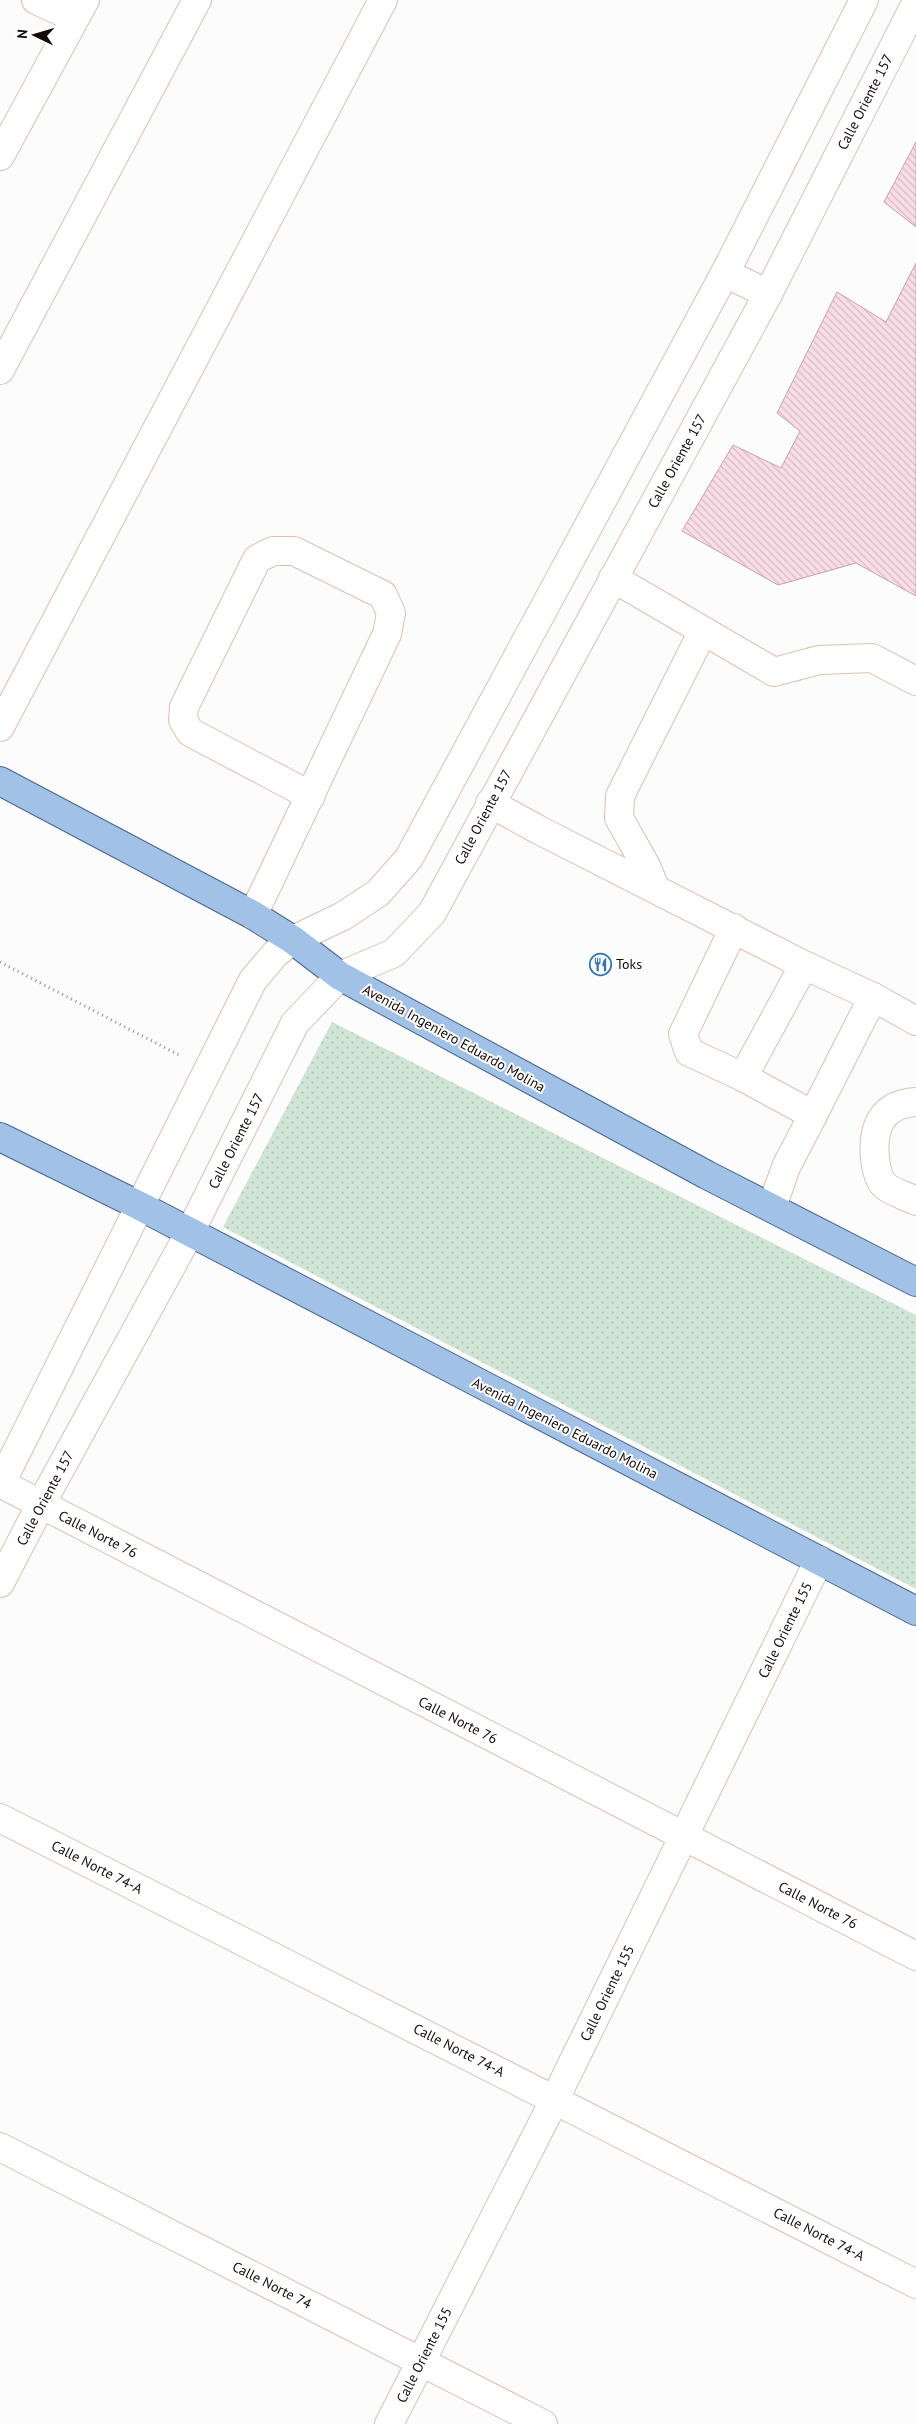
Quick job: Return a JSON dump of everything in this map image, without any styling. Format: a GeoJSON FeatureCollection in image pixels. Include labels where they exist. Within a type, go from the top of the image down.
{"type":"FeatureCollection","features":[{"type":"Feature","properties":{"kind":"main road","name":"Avenida Ingeniero Eduardo Molina"},"geometry":{"type":"LineString","coordinates":[[0,781],[253,915],[293,940],[340,976],[707,1175],[916,1282]]}},
{"type":"Feature","properties":{"kind":"main road","name":"Avenida Ingeniero Eduardo Molina"},"geometry":{"type":"LineString","coordinates":[[0,1137],[140,1206],[916,1611]]}},
{"type":"Feature","properties":{"kind":"street"},"geometry":{"type":"LineString","coordinates":[[0,156],[80,9],[36,0]]}},
{"type":"Feature","properties":{"kind":"street"},"geometry":{"type":"LineString","coordinates":[[0,370],[197,0]]}},
{"type":"Feature","properties":{"kind":"street"},"geometry":{"type":"LineString","coordinates":[[0,727],[383,0]]}},
{"type":"Feature","properties":{"kind":"street"},"geometry":{"type":"LineString","coordinates":[[0,1484],[253,980],[276,953],[293,940],[343,916],[378,893],[409,858],[725,273],[864,0]]}},
{"type":"Feature","properties":{"kind":"street","name":"Calle Oriente 157"},"geometry":{"type":"LineString","coordinates":[[0,1583],[41,1504],[190,1232],[295,1023],[340,976],[394,953],[432,913],[490,803],[768,294],[916,3]]}},
{"type":"Feature","properties":{"kind":"street"},"geometry":{"type":"LineString","coordinates":[[725,273],[768,294]]}},
{"type":"Feature","properties":{"kind":"street"},"geometry":{"type":"LineString","coordinates":[[253,915],[311,796],[387,634],[391,614],[383,596],[294,552],[273,551],[257,559],[184,707],[183,720],[190,732],[311,796]]}},
{"type":"Feature","properties":{"kind":"street"},"geometry":{"type":"LineString","coordinates":[[613,578],[774,672],[819,660],[872,658],[916,682]]}},
{"type":"Feature","properties":{"kind":"street"},"geometry":{"type":"LineString","coordinates":[[655,888],[646,866],[619,818],[620,796],[703,631]]}},
{"type":"Feature","properties":{"kind":"street"},"geometry":{"type":"LineString","coordinates":[[490,803],[537,829],[804,965],[873,997],[916,1021]]}},
{"type":"Feature","properties":{"kind":"street"},"geometry":{"type":"LineString","coordinates":[[734,928],[683,1034],[689,1052],[743,1077],[813,1115]]}},
{"type":"Feature","properties":{"kind":"street"},"geometry":{"type":"LineString","coordinates":[[743,1077],[804,965]]}},
{"type":"Feature","properties":{"kind":"street"},"geometry":{"type":"LineString","coordinates":[[772,1208],[786,1167],[873,997]]}},
{"type":"Feature","properties":{"kind":"street"},"geometry":{"type":"LineString","coordinates":[[916,1102],[896,1106],[884,1115],[876,1127],[874,1147],[876,1168],[884,1185],[916,1201]]}},
{"type":"Feature","properties":{"kind":"street","name":"Calle Norte 76"},"geometry":{"type":"LineString","coordinates":[[0,1484],[916,1956]]}},
{"type":"Feature","properties":{"kind":"street","name":"Calle Oriente 155"},"geometry":{"type":"LineString","coordinates":[[389,2424],[555,2098],[819,1560]]}},
{"type":"Feature","properties":{"kind":"street","name":"Calle Norte 74-A"},"geometry":{"type":"LineString","coordinates":[[0,1818],[555,2098],[916,2284]]}},
{"type":"Feature","properties":{"kind":"street","name":"Calle Norte 74"},"geometry":{"type":"LineString","coordinates":[[0,2147],[543,2424]]}},
{"type":"Feature","properties":{"kind":"path"},"geometry":{"type":"LineString","coordinates":[[0,962],[208,1070]]}},
{"type":"Feature","properties":{"kind":"green space"},"geometry":{"type":"Polygon","coordinates":[[[332,1022],[916,1315],[916,1589],[223,1227],[332,1022]]]}},
{"type":"Feature","properties":{"kind":"building"},"geometry":{"type":"Polygon","coordinates":[[[916,142],[916,227],[884,202],[916,142]]]}},
{"type":"Feature","properties":{"kind":"building"},"geometry":{"type":"Polygon","coordinates":[[[916,263],[916,596],[856,563],[778,585],[682,531],[733,445],[781,468],[800,431],[777,413],[837,292],[886,322],[916,263]]]}},
{"type":"Feature","properties":{"kind":"place","name":"Toks"},"geometry":{"type":"Point","coordinates":[600,964]}}]}
